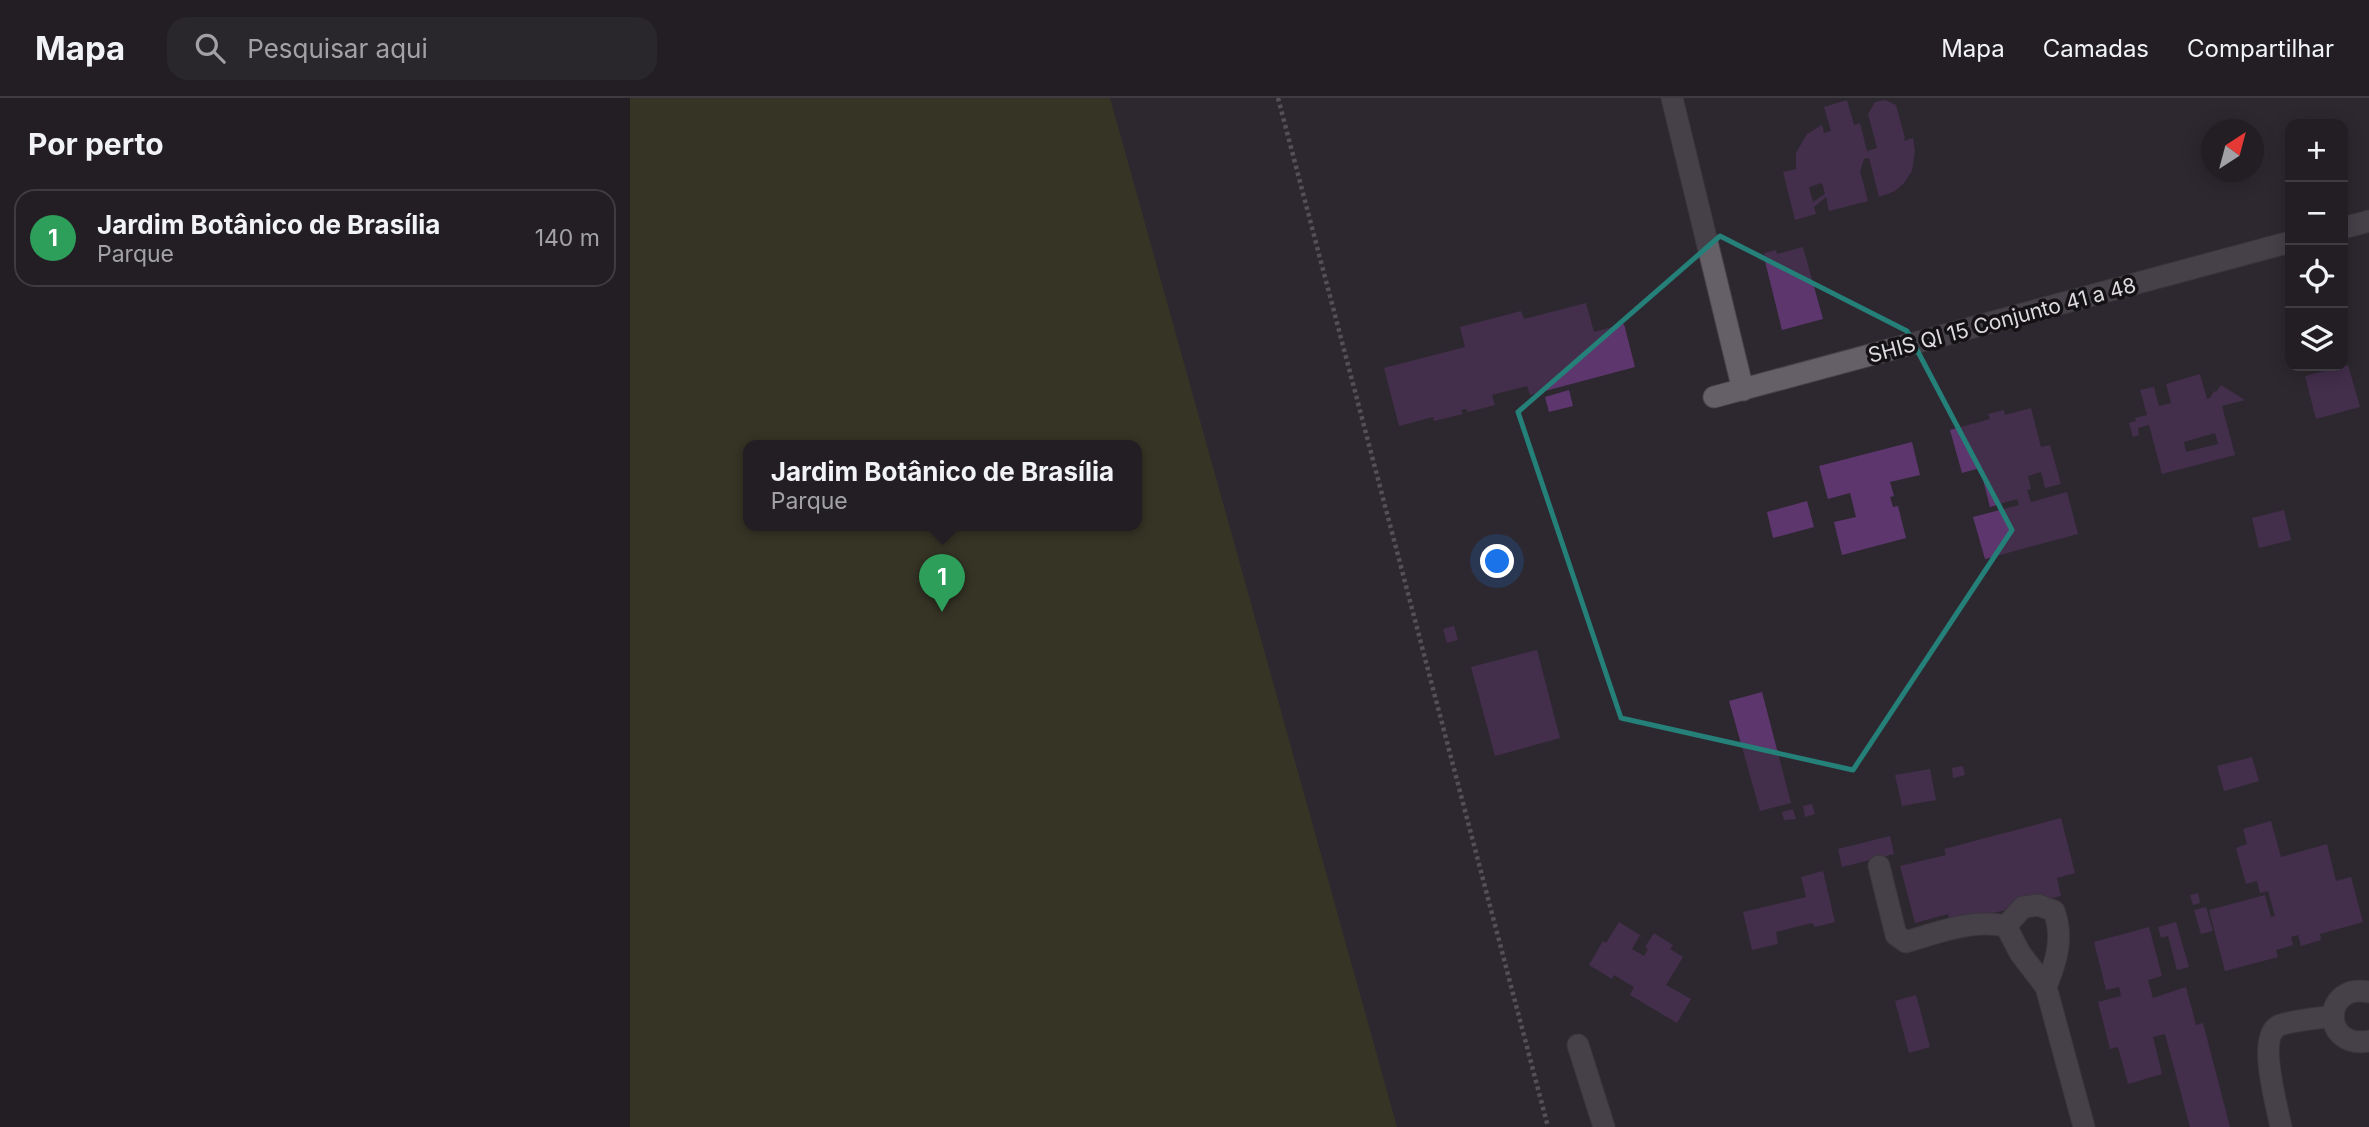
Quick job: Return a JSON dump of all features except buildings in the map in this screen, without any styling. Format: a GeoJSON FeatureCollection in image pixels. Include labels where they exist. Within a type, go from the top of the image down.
{"type":"FeatureCollection","features":[{"type":"Feature","properties":{"kind":"street"},"geometry":{"type":"LineString","coordinates":[[1672,98],[1743,390]]}},
{"type":"Feature","properties":{"kind":"street"},"geometry":{"type":"LineString","coordinates":[[2348,227],[2369,221]]}},
{"type":"Feature","properties":{"kind":"street","name":"SHIS QI 15 Conjunto 41 a 48"},"geometry":{"type":"LineString","coordinates":[[1714,397],[2285,243]]}},
{"type":"Feature","properties":{"kind":"street"},"geometry":{"type":"LineString","coordinates":[[1879,866],[1896,935],[1906,942],[1958,927],[1990,923],[2006,926]]}},
{"type":"Feature","properties":{"kind":"street"},"geometry":{"type":"LineString","coordinates":[[2006,926],[2023,907],[2038,905],[2054,911],[2059,924],[2058,957],[2046,988]]}},
{"type":"Feature","properties":{"kind":"street"},"geometry":{"type":"LineString","coordinates":[[2006,926],[2046,988],[2084,1127]]}},
{"type":"Feature","properties":{"kind":"street"},"geometry":{"type":"LineString","coordinates":[[2369,992],[2349,992],[2334,1006],[2333,1016],[2340,1035],[2349,1041],[2369,1041]]}},
{"type":"Feature","properties":{"kind":"street"},"geometry":{"type":"LineString","coordinates":[[2281,1127],[2267,1048],[2270,1034],[2279,1026],[2333,1016]]}},
{"type":"Feature","properties":{"kind":"street"},"geometry":{"type":"LineString","coordinates":[[1578,1045],[1604,1127]]}},
{"type":"Feature","properties":{"kind":"path"},"geometry":{"type":"LineString","coordinates":[[1278,98],[1548,1127]]}},
{"type":"Feature","properties":{"kind":"highlighted area"},"geometry":{"type":"Polygon","coordinates":[[[1720,236],[1907,331],[2012,530],[1853,770],[1621,718],[1518,412],[1720,236]]]}},
{"type":"Feature","properties":{"kind":"green space"},"geometry":{"type":"Polygon","coordinates":[[[630,98],[1110,98],[1397,1127],[630,1127],[630,98]]]}},
{"type":"Feature","properties":{"kind":"place","name":"Jardim Botânico de Brasília"},"geometry":{"type":"Point","coordinates":[942,612]}}]}
